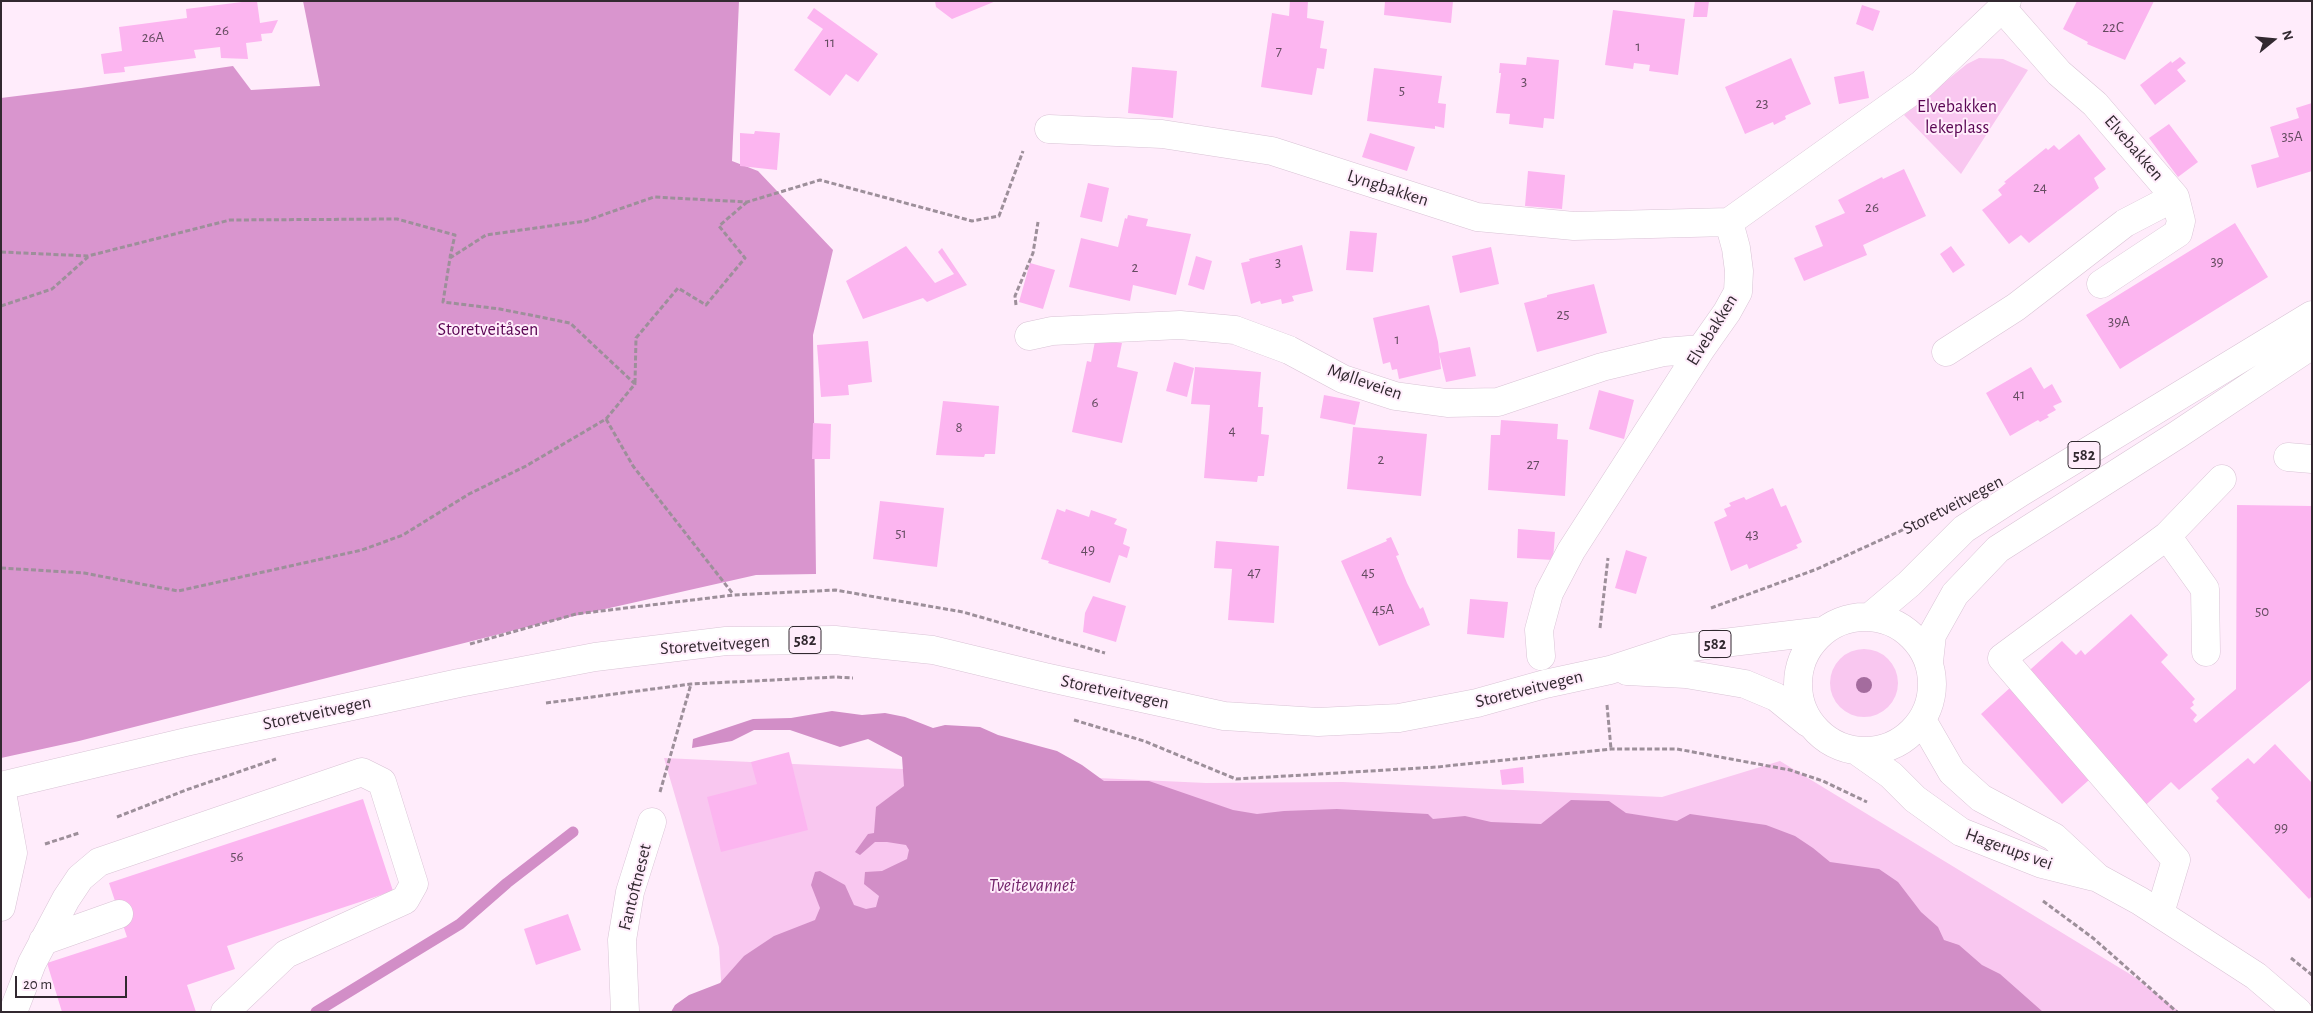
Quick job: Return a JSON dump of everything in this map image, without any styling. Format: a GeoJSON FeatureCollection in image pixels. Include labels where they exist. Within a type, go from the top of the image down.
{"type":"FeatureCollection","features":[{"type":"Feature","properties":{"kind":"main road","name":"Elvebakken"},"geometry":{"type":"LineString","coordinates":[[1541,656],[1539,630],[1554,585],[1571,551],[1701,349],[1728,312],[1738,292],[1739,272],[1736,248],[1729,222],[1922,84],[2005,5],[2059,73],[2095,104],[2175,197],[2181,221],[2178,233],[2101,284]]}},
{"type":"Feature","properties":{"kind":"main road","name":"Lyngbakken"},"geometry":{"type":"LineString","coordinates":[[1049,129],[1162,134],[1272,151],[1477,217],[1574,226],[1729,222]]}},
{"type":"Feature","properties":{"kind":"main road"},"geometry":{"type":"LineString","coordinates":[[1946,352],[2016,306],[2125,223],[2175,197]]}},
{"type":"Feature","properties":{"kind":"main road","name":"Storetveitvegen"},"geometry":{"type":"LineString","coordinates":[[1871,616],[1909,584],[1964,529],[2021,492],[2312,315]]}},
{"type":"Feature","properties":{"kind":"main road","name":"Mølleveien"},"geometry":{"type":"LineString","coordinates":[[1029,336],[1052,331],[1180,325],[1236,330],[1289,350],[1342,379],[1395,396],[1448,403],[1498,402],[1602,367],[1664,352],[1701,349]]}},
{"type":"Feature","properties":{"kind":"main road","name":"582"},"geometry":{"type":"LineString","coordinates":[[1929,662],[1932,635],[1955,594],[1998,549],[2161,445],[2312,345]]}},
{"type":"Feature","properties":{"kind":"main road"},"geometry":{"type":"LineString","coordinates":[[2160,913],[2176,860],[2002,658],[2167,536],[2222,478]]}},
{"type":"Feature","properties":{"kind":"main road"},"geometry":{"type":"LineString","coordinates":[[2167,536],[2205,588],[2206,652]]}},
{"type":"Feature","properties":{"kind":"main road","name":"582"},"geometry":{"type":"LineString","coordinates":[[1871,616],[1890,621],[1906,631],[1920,645],[1929,662],[1933,682],[1930,702],[1922,720],[1910,734],[1894,745],[1876,751],[1857,751],[1840,747],[1825,738],[1812,726],[1802,708],[1797,687],[1800,666],[1808,646],[1823,630],[1846,619],[1871,616]]}},
{"type":"Feature","properties":{"kind":"main road","name":"Storetveitvegen"},"geometry":{"type":"LineString","coordinates":[[1,787],[186,742],[459,682],[595,657],[726,641],[834,640],[933,650],[1224,716],[1318,722],[1399,718],[1477,703],[1545,684],[1610,670],[1674,649],[1823,630]]}},
{"type":"Feature","properties":{"kind":"main road","name":"Storetveitvegen"},"geometry":{"type":"LineString","coordinates":[[1610,670],[1686,674],[1745,684],[1776,697],[1812,726]]}},
{"type":"Feature","properties":{"kind":"main road","name":"Hagerups vei"},"geometry":{"type":"LineString","coordinates":[[1922,720],[1952,772],[1982,798],[2054,837],[2098,878],[2160,913],[2256,976],[2298,1012]]}},
{"type":"Feature","properties":{"kind":"main road","name":"Hagerups vei"},"geometry":{"type":"LineString","coordinates":[[1857,751],[1892,775],[1915,800],[1961,832],[2042,864],[2098,878]]}},
{"type":"Feature","properties":{"kind":"main road"},"geometry":{"type":"LineString","coordinates":[[13,1012],[32,963],[43,941],[80,878],[99,862],[362,772],[382,782],[414,884],[405,900],[286,954],[225,1012]]}},
{"type":"Feature","properties":{"kind":"main road"},"geometry":{"type":"LineString","coordinates":[[1,787],[13,854],[1,907]]}},
{"type":"Feature","properties":{"kind":"main road","name":"Fantoftneset"},"geometry":{"type":"LineString","coordinates":[[625,1012],[622,940],[630,892],[652,822]]}},
{"type":"Feature","properties":{"kind":"main road"},"geometry":{"type":"LineString","coordinates":[[43,941],[119,914]]}},
{"type":"Feature","properties":{"kind":"main road"},"geometry":{"type":"LineString","coordinates":[[1,1009],[8,1012]]}},
{"type":"Feature","properties":{"kind":"path"},"geometry":{"type":"LineString","coordinates":[[450,258],[486,235],[586,221],[654,197],[747,202],[820,180],[972,221],[1000,216],[1024,147],[1049,129]]}},
{"type":"Feature","properties":{"kind":"path"},"geometry":{"type":"LineString","coordinates":[[1,568],[84,574],[178,591],[362,550],[403,535],[469,494],[526,466],[606,419],[635,384],[636,338],[678,288],[706,305],[745,258],[719,226],[747,202]]}},
{"type":"Feature","properties":{"kind":"path"},"geometry":{"type":"LineString","coordinates":[[1,252],[88,256],[230,220],[397,218],[455,235],[443,302],[500,309],[570,324],[635,384]]}},
{"type":"Feature","properties":{"kind":"path"},"geometry":{"type":"LineString","coordinates":[[1016,306],[1015,296],[1033,253],[1038,222]]}},
{"type":"Feature","properties":{"kind":"path"},"geometry":{"type":"LineString","coordinates":[[1,306],[52,289],[88,256]]}},
{"type":"Feature","properties":{"kind":"path"},"geometry":{"type":"LineString","coordinates":[[606,419],[633,466],[734,595]]}},
{"type":"Feature","properties":{"kind":"path","name":"Storetveitvegen"},"geometry":{"type":"LineString","coordinates":[[1705,611],[1817,569],[1924,520]]}},
{"type":"Feature","properties":{"kind":"path"},"geometry":{"type":"LineString","coordinates":[[1600,628],[1607,564]]}},
{"type":"Feature","properties":{"kind":"path"},"geometry":{"type":"LineString","coordinates":[[544,704],[691,684],[835,677],[855,678]]}},
{"type":"Feature","properties":{"kind":"path"},"geometry":{"type":"LineString","coordinates":[[652,822],[691,684]]}},
{"type":"Feature","properties":{"kind":"path"},"geometry":{"type":"LineString","coordinates":[[1607,700],[1611,749]]}},
{"type":"Feature","properties":{"kind":"path"},"geometry":{"type":"LineString","coordinates":[[1068,719],[1144,741],[1236,779],[1437,767],[1611,749],[1677,750],[1790,770],[1823,781],[1875,806]]}},
{"type":"Feature","properties":{"kind":"path"},"geometry":{"type":"LineString","coordinates":[[113,819],[186,790],[284,756]]}},
{"type":"Feature","properties":{"kind":"path"},"geometry":{"type":"LineString","coordinates":[[39,846],[86,830]]}},
{"type":"Feature","properties":{"kind":"path"},"geometry":{"type":"LineString","coordinates":[[2040,899],[2093,938],[2177,1012]]}},
{"type":"Feature","properties":{"kind":"green space","name":"Storetveitåsen"},"geometry":{"type":"Polygon","coordinates":[[[303,1],[739,1],[732,161],[758,171],[833,250],[813,335],[816,574],[756,575],[543,623],[79,741],[1,758],[1,98],[233,66],[251,90],[320,86],[303,1]]]}},
{"type":"Feature","properties":{"kind":"green space","name":"Elvebakken lekeplass"},"geometry":{"type":"Polygon","coordinates":[[[1979,58],[2003,59],[2028,70],[1961,174],[1904,115],[1967,64],[1979,58]]]}},
{"type":"Feature","properties":{"kind":"green space"},"geometry":{"type":"Polygon","coordinates":[[[1864,649],[1877,652],[1888,659],[1895,670],[1898,683],[1895,696],[1888,707],[1877,714],[1864,717],[1851,714],[1840,707],[1833,696],[1830,683],[1833,670],[1840,659],[1851,652],[1864,649]]]}},
{"type":"Feature","properties":{"kind":"green space","name":"Tveitevannet"},"geometry":{"type":"Polygon","coordinates":[[[664,758],[1206,783],[1343,782],[1662,797],[1780,761],[2133,976],[2180,1012],[723,1012],[719,947],[664,758]]]}},
{"type":"Feature","properties":{"kind":"water","name":"Tveitevannet"},"geometry":{"type":"Polygon","coordinates":[[[832,711],[862,715],[885,713],[905,717],[933,728],[945,725],[980,727],[998,735],[1057,751],[1082,765],[1104,781],[1149,781],[1233,810],[1257,814],[1337,809],[1428,814],[1433,819],[1465,816],[1491,822],[1541,824],[1571,800],[1609,801],[1626,813],[1677,821],[1690,814],[1766,825],[1795,836],[1830,862],[1879,869],[1898,882],[1921,912],[1938,927],[1944,940],[1959,945],[1982,965],[2000,974],[2043,1012],[671,1012],[675,1005],[689,995],[720,983],[744,956],[774,936],[815,920],[820,908],[811,885],[815,872],[820,871],[845,885],[854,905],[866,909],[876,907],[879,896],[864,884],[865,872],[882,871],[907,859],[909,850],[906,845],[887,842],[875,842],[860,855],[855,852],[868,834],[874,833],[876,807],[904,786],[902,757],[868,739],[840,747],[790,730],[754,730],[732,741],[692,748],[693,739],[753,719],[791,718],[832,711]]]}},
{"type":"Feature","properties":{"kind":"building"},"geometry":{"type":"Polygon","coordinates":[[[257,1],[260,23],[278,20],[272,33],[261,34],[262,41],[246,43],[248,59],[221,58],[220,47],[194,50],[196,58],[124,67],[125,72],[104,74],[101,54],[122,51],[119,27],[187,18],[186,9],[257,1]]]}},
{"type":"Feature","properties":{"kind":"building"},"geometry":{"type":"Polygon","coordinates":[[[935,1],[996,1],[952,19],[936,7],[935,1]]]}},
{"type":"Feature","properties":{"kind":"building"},"geometry":{"type":"Polygon","coordinates":[[[1290,1],[1308,1],[1307,18],[1324,21],[1320,48],[1327,49],[1324,69],[1317,68],[1312,95],[1261,87],[1272,13],[1289,16],[1290,1]]]}},
{"type":"Feature","properties":{"kind":"building"},"geometry":{"type":"Polygon","coordinates":[[[1385,1],[1453,1],[1451,23],[1384,15],[1385,1]]]}},
{"type":"Feature","properties":{"kind":"building"},"geometry":{"type":"Polygon","coordinates":[[[1695,1],[1709,1],[1707,17],[1693,17],[1695,1]]]}},
{"type":"Feature","properties":{"kind":"building"},"geometry":{"type":"Polygon","coordinates":[[[2077,1],[2154,1],[2125,60],[2087,44],[2088,42],[2063,29],[2077,1]]]}},
{"type":"Feature","properties":{"kind":"building"},"geometry":{"type":"Polygon","coordinates":[[[1862,5],[1880,11],[1873,31],[1856,24],[1862,5]]]}},
{"type":"Feature","properties":{"kind":"building"},"geometry":{"type":"Polygon","coordinates":[[[814,8],[878,54],[858,82],[846,74],[830,96],[794,70],[823,29],[807,18],[814,8]]]}},
{"type":"Feature","properties":{"kind":"building"},"geometry":{"type":"Polygon","coordinates":[[[1613,10],[1685,19],[1678,75],[1649,71],[1650,65],[1634,63],[1633,69],[1605,65],[1613,10]]]}},
{"type":"Feature","properties":{"kind":"building"},"geometry":{"type":"Polygon","coordinates":[[[1527,57],[1559,60],[1554,119],[1544,118],[1543,128],[1509,124],[1510,114],[1496,113],[1501,73],[1499,73],[1500,63],[1526,65],[1527,57]]]}},
{"type":"Feature","properties":{"kind":"building"},"geometry":{"type":"Polygon","coordinates":[[[2180,57],[2186,63],[2177,70],[2186,81],[2155,105],[2140,85],[2171,61],[2172,63],[2180,57]]]}},
{"type":"Feature","properties":{"kind":"building"},"geometry":{"type":"Polygon","coordinates":[[[1791,58],[1811,104],[1785,116],[1786,119],[1774,125],[1773,122],[1745,134],[1725,87],[1791,58]]]}},
{"type":"Feature","properties":{"kind":"building"},"geometry":{"type":"Polygon","coordinates":[[[1132,67],[1177,71],[1173,118],[1128,113],[1132,67]]]}},
{"type":"Feature","properties":{"kind":"building"},"geometry":{"type":"Polygon","coordinates":[[[1374,68],[1442,76],[1438,103],[1446,104],[1444,128],[1435,126],[1435,129],[1367,121],[1374,68]]]}},
{"type":"Feature","properties":{"kind":"building"},"geometry":{"type":"Polygon","coordinates":[[[1864,71],[1869,98],[1839,104],[1834,77],[1864,71]]]}},
{"type":"Feature","properties":{"kind":"building"},"geometry":{"type":"Polygon","coordinates":[[[2312,103],[2312,171],[2257,188],[2251,165],[2279,157],[2270,127],[2299,118],[2296,108],[2312,103]]]}},
{"type":"Feature","properties":{"kind":"building"},"geometry":{"type":"Polygon","coordinates":[[[2169,124],[2198,162],[2178,177],[2149,138],[2169,124]]]}},
{"type":"Feature","properties":{"kind":"building"},"geometry":{"type":"Polygon","coordinates":[[[755,131],[780,133],[777,170],[740,166],[740,133],[754,134],[755,131]]]}},
{"type":"Feature","properties":{"kind":"building"},"geometry":{"type":"Polygon","coordinates":[[[1370,133],[1415,147],[1407,171],[1362,157],[1370,133]]]}},
{"type":"Feature","properties":{"kind":"building"},"geometry":{"type":"Polygon","coordinates":[[[2079,134],[2106,169],[2094,178],[2099,188],[2029,243],[2021,235],[2009,244],[1982,210],[2002,195],[1998,190],[2006,183],[2004,182],[2046,148],[2048,150],[2054,145],[2059,150],[2079,134]]]}},
{"type":"Feature","properties":{"kind":"building"},"geometry":{"type":"Polygon","coordinates":[[[1904,169],[1926,216],[1863,245],[1867,255],[1804,281],[1794,258],[1823,246],[1815,226],[1845,213],[1838,200],[1882,177],[1883,179],[1904,169]]]}},
{"type":"Feature","properties":{"kind":"building"},"geometry":{"type":"Polygon","coordinates":[[[1528,171],[1565,175],[1562,209],[1525,206],[1528,171]]]}},
{"type":"Feature","properties":{"kind":"building"},"geometry":{"type":"Polygon","coordinates":[[[1088,183],[1109,188],[1102,222],[1080,217],[1088,183]]]}},
{"type":"Feature","properties":{"kind":"building"},"geometry":{"type":"Polygon","coordinates":[[[1128,215],[1148,219],[1146,226],[1191,234],[1176,295],[1133,285],[1130,301],[1069,287],[1081,238],[1118,247],[1125,218],[1127,219],[1128,215]]]}},
{"type":"Feature","properties":{"kind":"building"},"geometry":{"type":"Polygon","coordinates":[[[2235,223],[2268,277],[2120,369],[2086,315],[2235,223]]]}},
{"type":"Feature","properties":{"kind":"building"},"geometry":{"type":"Polygon","coordinates":[[[1350,231],[1377,233],[1373,272],[1346,270],[1350,231]]]}},
{"type":"Feature","properties":{"kind":"building"},"geometry":{"type":"Polygon","coordinates":[[[1302,245],[1313,291],[1292,296],[1294,301],[1282,304],[1281,299],[1261,304],[1260,301],[1251,304],[1241,263],[1250,261],[1249,259],[1302,245]]]}},
{"type":"Feature","properties":{"kind":"building"},"geometry":{"type":"Polygon","coordinates":[[[906,246],[935,283],[954,274],[938,252],[942,248],[967,285],[927,302],[923,298],[863,319],[846,281],[906,246]]]}},
{"type":"Feature","properties":{"kind":"building"},"geometry":{"type":"Polygon","coordinates":[[[1951,246],[1965,265],[1953,273],[1940,254],[1951,246]]]}},
{"type":"Feature","properties":{"kind":"building"},"geometry":{"type":"Polygon","coordinates":[[[1491,247],[1499,284],[1460,293],[1452,256],[1491,247]]]}},
{"type":"Feature","properties":{"kind":"building"},"geometry":{"type":"Polygon","coordinates":[[[1196,256],[1212,261],[1204,290],[1188,285],[1196,256]]]}},
{"type":"Feature","properties":{"kind":"building"},"geometry":{"type":"Polygon","coordinates":[[[1030,263],[1055,270],[1043,309],[1019,302],[1030,263]]]}},
{"type":"Feature","properties":{"kind":"building"},"geometry":{"type":"Polygon","coordinates":[[[1594,284],[1607,333],[1537,352],[1524,303],[1547,297],[1547,295],[1594,284]]]}},
{"type":"Feature","properties":{"kind":"building"},"geometry":{"type":"Polygon","coordinates":[[[1429,305],[1438,342],[1441,369],[1399,379],[1397,369],[1392,370],[1390,362],[1383,364],[1373,318],[1429,305]]]}},
{"type":"Feature","properties":{"kind":"building"},"geometry":{"type":"Polygon","coordinates":[[[868,341],[872,382],[848,385],[849,395],[821,397],[817,345],[868,341]]]}},
{"type":"Feature","properties":{"kind":"building"},"geometry":{"type":"Polygon","coordinates":[[[1095,341],[1122,343],[1117,367],[1138,372],[1122,443],[1072,432],[1087,361],[1091,362],[1095,341]]]}},
{"type":"Feature","properties":{"kind":"building"},"geometry":{"type":"Polygon","coordinates":[[[1470,347],[1476,376],[1446,382],[1439,353],[1470,347]]]}},
{"type":"Feature","properties":{"kind":"building"},"geometry":{"type":"Polygon","coordinates":[[[1174,362],[1194,368],[1187,397],[1166,391],[1174,362]]]}},
{"type":"Feature","properties":{"kind":"building"},"geometry":{"type":"Polygon","coordinates":[[[1195,367],[1261,372],[1258,407],[1263,407],[1261,434],[1269,435],[1264,476],[1258,476],[1257,482],[1204,478],[1210,405],[1191,404],[1195,367]]]}},
{"type":"Feature","properties":{"kind":"building"},"geometry":{"type":"Polygon","coordinates":[[[2031,367],[2044,389],[2052,384],[2062,402],[2053,406],[2056,410],[2047,415],[2049,417],[2040,422],[2038,420],[2010,436],[1986,393],[2031,367]]]}},
{"type":"Feature","properties":{"kind":"building"},"geometry":{"type":"Polygon","coordinates":[[[1599,390],[1634,400],[1624,439],[1589,429],[1599,390]]]}},
{"type":"Feature","properties":{"kind":"building"},"geometry":{"type":"Polygon","coordinates":[[[1324,395],[1360,402],[1355,425],[1320,418],[1324,395]]]}},
{"type":"Feature","properties":{"kind":"building"},"geometry":{"type":"Polygon","coordinates":[[[943,401],[999,406],[995,454],[985,454],[984,457],[936,455],[943,401]]]}},
{"type":"Feature","properties":{"kind":"building"},"geometry":{"type":"Polygon","coordinates":[[[1501,420],[1558,424],[1557,439],[1568,440],[1565,496],[1488,490],[1491,435],[1500,435],[1501,420]]]}},
{"type":"Feature","properties":{"kind":"building"},"geometry":{"type":"Polygon","coordinates":[[[813,423],[831,424],[830,459],[812,459],[813,423]]]}},
{"type":"Feature","properties":{"kind":"building"},"geometry":{"type":"Polygon","coordinates":[[[1353,427],[1427,434],[1421,496],[1347,489],[1353,427]]]}},
{"type":"Feature","properties":{"kind":"building"},"geometry":{"type":"Polygon","coordinates":[[[1773,488],[1781,507],[1786,505],[1802,542],[1796,545],[1798,548],[1749,569],[1747,564],[1731,571],[1714,522],[1727,516],[1724,509],[1731,506],[1729,503],[1744,497],[1746,500],[1773,488]]]}},
{"type":"Feature","properties":{"kind":"building"},"geometry":{"type":"Polygon","coordinates":[[[880,501],[944,508],[937,567],[873,559],[880,501]]]}},
{"type":"Feature","properties":{"kind":"building"},"geometry":{"type":"Polygon","coordinates":[[[2237,505],[2312,506],[2312,679],[2179,790],[2171,782],[2127,822],[2089,780],[2062,804],[1981,714],[2062,641],[2076,655],[2081,650],[2085,655],[2131,614],[2168,655],[2161,662],[2195,699],[2192,702],[2194,705],[2190,708],[2197,715],[2193,720],[2196,723],[2236,689],[2237,505]]]}},
{"type":"Feature","properties":{"kind":"building"},"geometry":{"type":"Polygon","coordinates":[[[1057,509],[1065,512],[1066,509],[1089,517],[1091,510],[1117,519],[1114,524],[1127,529],[1123,544],[1130,547],[1127,558],[1119,555],[1110,583],[1041,559],[1057,509]]]}},
{"type":"Feature","properties":{"kind":"building"},"geometry":{"type":"Polygon","coordinates":[[[1518,529],[1555,532],[1553,560],[1517,558],[1518,529]]]}},
{"type":"Feature","properties":{"kind":"building"},"geometry":{"type":"Polygon","coordinates":[[[1391,537],[1399,555],[1396,556],[1407,583],[1420,609],[1423,607],[1430,625],[1379,646],[1341,561],[1387,541],[1386,539],[1391,537]]]}},
{"type":"Feature","properties":{"kind":"building"},"geometry":{"type":"Polygon","coordinates":[[[1216,541],[1279,546],[1274,623],[1228,620],[1232,569],[1214,568],[1216,541]]]}},
{"type":"Feature","properties":{"kind":"building"},"geometry":{"type":"Polygon","coordinates":[[[1626,550],[1647,557],[1636,594],[1615,588],[1626,550]]]}},
{"type":"Feature","properties":{"kind":"building"},"geometry":{"type":"Polygon","coordinates":[[[1093,596],[1126,606],[1116,642],[1083,632],[1085,613],[1093,596]]]}},
{"type":"Feature","properties":{"kind":"building"},"geometry":{"type":"Polygon","coordinates":[[[1470,599],[1508,602],[1504,638],[1467,634],[1470,599]]]}},
{"type":"Feature","properties":{"kind":"building"},"geometry":{"type":"Polygon","coordinates":[[[2275,744],[2312,783],[2312,896],[2309,899],[2216,801],[2219,798],[2211,789],[2248,758],[2254,764],[2275,744]]]}},
{"type":"Feature","properties":{"kind":"building"},"geometry":{"type":"Polygon","coordinates":[[[789,752],[808,830],[721,852],[707,797],[757,784],[751,762],[789,752]]]}},
{"type":"Feature","properties":{"kind":"building"},"geometry":{"type":"Polygon","coordinates":[[[1523,767],[1524,783],[1502,785],[1500,770],[1523,767]]]}},
{"type":"Feature","properties":{"kind":"building"},"geometry":{"type":"Polygon","coordinates":[[[363,799],[393,891],[227,946],[235,969],[187,985],[196,1012],[62,1012],[47,963],[127,937],[109,883],[363,799]]]}},
{"type":"Feature","properties":{"kind":"building"},"geometry":{"type":"Polygon","coordinates":[[[568,914],[581,950],[536,965],[524,929],[568,914]]]}},
{"type":"Feature","properties":{"kind":"waterway"},"geometry":{"type":"LineString","coordinates":[[316,1012],[460,924],[507,883],[573,832]]}}]}
